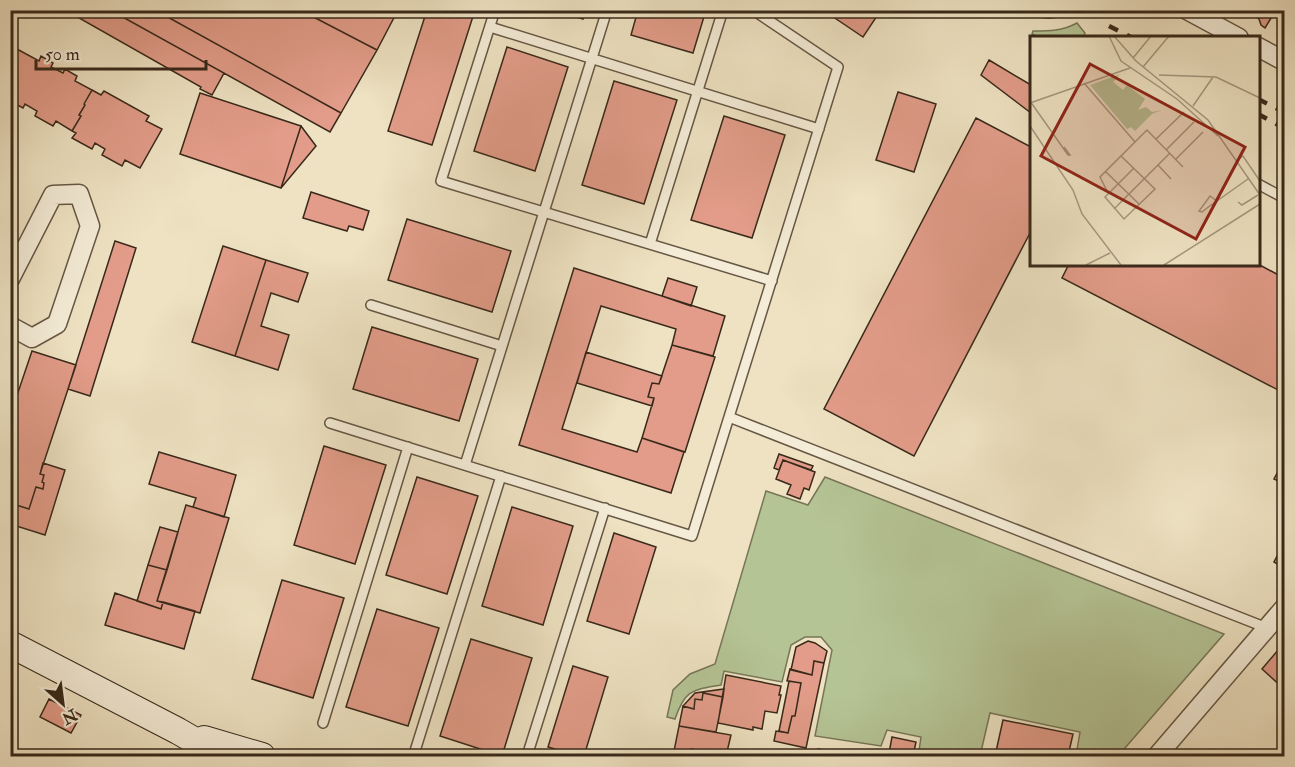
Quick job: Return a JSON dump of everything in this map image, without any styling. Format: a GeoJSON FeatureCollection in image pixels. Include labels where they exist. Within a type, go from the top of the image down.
{"type":"FeatureCollection","features":[{"type":"Feature","properties":{"kind":"street"},"geometry":{"type":"LineString","coordinates":[[1187,10],[1235,36]]}},
{"type":"Feature","properties":{"kind":"street"},"geometry":{"type":"LineString","coordinates":[[1259,48],[1284,61]]}},
{"type":"Feature","properties":{"kind":"street"},"geometry":{"type":"LineString","coordinates":[[10,279],[53,195],[79,194],[90,226],[57,324],[33,338],[10,327]]}},
{"type":"Feature","properties":{"kind":"street"},"geometry":{"type":"LineString","coordinates":[[1157,756],[1284,608]]}},
{"type":"Feature","properties":{"kind":"street"},"geometry":{"type":"LineString","coordinates":[[10,644],[178,731],[221,756]]}},
{"type":"Feature","properties":{"kind":"street"},"geometry":{"type":"LineString","coordinates":[[178,731],[262,756]]}},
{"type":"Feature","properties":{"kind":"lane"},"geometry":{"type":"LineString","coordinates":[[495,10],[441,181],[771,281]]}},
{"type":"Feature","properties":{"kind":"lane"},"geometry":{"type":"LineString","coordinates":[[465,465],[607,10]]}},
{"type":"Feature","properties":{"kind":"lane"},"geometry":{"type":"LineString","coordinates":[[650,244],[723,10]]}},
{"type":"Feature","properties":{"kind":"lane"},"geometry":{"type":"LineString","coordinates":[[330,423],[692,536],[838,67],[753,10]]}},
{"type":"Feature","properties":{"kind":"lane"},"geometry":{"type":"LineString","coordinates":[[1032,11],[1068,10]]}},
{"type":"Feature","properties":{"kind":"lane"},"geometry":{"type":"LineString","coordinates":[[489,27],[819,129]]}},
{"type":"Feature","properties":{"kind":"lane"},"geometry":{"type":"LineString","coordinates":[[1259,185],[1284,198]]}},
{"type":"Feature","properties":{"kind":"lane"},"geometry":{"type":"LineString","coordinates":[[371,305],[502,346]]}},
{"type":"Feature","properties":{"kind":"lane"},"geometry":{"type":"LineString","coordinates":[[729,417],[1267,628]]}},
{"type":"Feature","properties":{"kind":"lane"},"geometry":{"type":"LineString","coordinates":[[323,723],[408,447]]}},
{"type":"Feature","properties":{"kind":"lane"},"geometry":{"type":"LineString","coordinates":[[415,751],[501,476]]}},
{"type":"Feature","properties":{"kind":"lane"},"geometry":{"type":"LineString","coordinates":[[527,756],[605,508]]}},
{"type":"Feature","properties":{"kind":"green space"},"geometry":{"type":"Polygon","coordinates":[[[1077,23],[1085,33],[1084,36],[1036,36],[1032,34],[1033,31],[1066,28],[1077,23]]]}},
{"type":"Feature","properties":{"kind":"green space"},"geometry":{"type":"Polygon","coordinates":[[[825,477],[1224,634],[1118,756],[1076,756],[1080,732],[990,713],[980,756],[948,756],[919,751],[921,737],[887,730],[881,746],[815,736],[832,650],[821,637],[805,637],[791,645],[782,682],[724,671],[721,685],[691,693],[682,702],[675,719],[667,717],[673,690],[690,674],[715,664],[766,491],[808,505],[825,477]]]}},
{"type":"Feature","properties":{"kind":"building"},"geometry":{"type":"Polygon","coordinates":[[[65,10],[110,10],[224,73],[212,95],[65,10]]]}},
{"type":"Feature","properties":{"kind":"building"},"geometry":{"type":"Polygon","coordinates":[[[110,10],[155,10],[341,113],[330,132],[110,10]]]}},
{"type":"Feature","properties":{"kind":"building"},"geometry":{"type":"Polygon","coordinates":[[[155,10],[300,10],[377,50],[341,113],[155,10]]]}},
{"type":"Feature","properties":{"kind":"building"},"geometry":{"type":"Polygon","coordinates":[[[300,10],[398,10],[377,50],[300,10]]]}},
{"type":"Feature","properties":{"kind":"building"},"geometry":{"type":"Polygon","coordinates":[[[427,10],[475,10],[432,145],[388,131],[427,10]]]}},
{"type":"Feature","properties":{"kind":"building"},"geometry":{"type":"Polygon","coordinates":[[[554,10],[586,10],[583,19],[554,10]]]}},
{"type":"Feature","properties":{"kind":"building"},"geometry":{"type":"Polygon","coordinates":[[[638,10],[706,10],[693,53],[631,35],[638,10]]]}},
{"type":"Feature","properties":{"kind":"building"},"geometry":{"type":"Polygon","coordinates":[[[823,10],[868,10],[877,16],[863,37],[823,10]]]}},
{"type":"Feature","properties":{"kind":"building"},"geometry":{"type":"Polygon","coordinates":[[[1231,10],[1276,10],[1265,28],[1259,19],[1247,11],[1238,15],[1231,10]]]}},
{"type":"Feature","properties":{"kind":"building"},"geometry":{"type":"Polygon","coordinates":[[[507,47],[568,67],[535,171],[474,151],[507,47]]]}},
{"type":"Feature","properties":{"kind":"building"},"geometry":{"type":"Polygon","coordinates":[[[15,48],[39,61],[41,56],[53,63],[51,67],[63,73],[65,69],[77,76],[75,81],[92,90],[72,131],[56,121],[53,126],[35,116],[37,111],[25,104],[23,108],[10,101],[10,56],[15,48]]]}},
{"type":"Feature","properties":{"kind":"building"},"geometry":{"type":"Polygon","coordinates":[[[989,60],[1030,84],[1030,112],[981,75],[989,60]]]}},
{"type":"Feature","properties":{"kind":"building"},"geometry":{"type":"Polygon","coordinates":[[[614,81],[677,100],[644,204],[582,185],[614,81]]]}},
{"type":"Feature","properties":{"kind":"building"},"geometry":{"type":"Polygon","coordinates":[[[92,90],[101,95],[104,91],[149,116],[146,121],[162,129],[140,168],[125,160],[122,166],[102,155],[105,149],[95,143],[92,149],[72,138],[76,133],[72,131],[92,90]]]}},
{"type":"Feature","properties":{"kind":"building"},"geometry":{"type":"Polygon","coordinates":[[[898,92],[936,104],[914,172],[876,160],[898,92]]]}},
{"type":"Feature","properties":{"kind":"building"},"geometry":{"type":"Polygon","coordinates":[[[200,93],[301,126],[281,188],[180,154],[200,93]]]}},
{"type":"Feature","properties":{"kind":"building"},"geometry":{"type":"Polygon","coordinates":[[[724,116],[785,135],[752,238],[691,220],[724,116]]]}},
{"type":"Feature","properties":{"kind":"building"},"geometry":{"type":"Polygon","coordinates":[[[976,118],[1030,146],[1030,233],[914,456],[824,409],[976,118]]]}},
{"type":"Feature","properties":{"kind":"building"},"geometry":{"type":"Polygon","coordinates":[[[301,126],[316,146],[281,188],[301,126]]]}},
{"type":"Feature","properties":{"kind":"building"},"geometry":{"type":"Polygon","coordinates":[[[311,192],[369,211],[363,230],[349,226],[347,231],[303,218],[311,192]]]}},
{"type":"Feature","properties":{"kind":"building"},"geometry":{"type":"Polygon","coordinates":[[[407,219],[511,251],[492,312],[388,280],[407,219]]]}},
{"type":"Feature","properties":{"kind":"building"},"geometry":{"type":"Polygon","coordinates":[[[115,241],[136,248],[90,396],[68,389],[115,241]]]}},
{"type":"Feature","properties":{"kind":"building"},"geometry":{"type":"Polygon","coordinates":[[[223,246],[266,260],[235,356],[192,342],[223,246]]]}},
{"type":"Feature","properties":{"kind":"building"},"geometry":{"type":"Polygon","coordinates":[[[266,260],[308,273],[298,302],[271,293],[261,326],[289,335],[278,370],[235,356],[266,260]]]}},
{"type":"Feature","properties":{"kind":"building"},"geometry":{"type":"Polygon","coordinates":[[[1259,265],[1284,278],[1284,393],[1062,278],[1068,266],[1259,265]]]}},
{"type":"Feature","properties":{"kind":"building"},"geometry":{"type":"Polygon","coordinates":[[[574,268],[725,316],[713,356],[672,345],[676,329],[601,306],[562,429],[637,452],[642,438],[684,452],[671,493],[519,445],[574,268]]]}},
{"type":"Feature","properties":{"kind":"building"},"geometry":{"type":"Polygon","coordinates":[[[668,278],[697,287],[691,306],[662,296],[668,278]]]}},
{"type":"Feature","properties":{"kind":"building"},"geometry":{"type":"Polygon","coordinates":[[[372,327],[478,359],[459,421],[353,389],[372,327]]]}},
{"type":"Feature","properties":{"kind":"building"},"geometry":{"type":"Polygon","coordinates":[[[672,345],[715,357],[685,452],[642,438],[654,398],[648,397],[652,383],[659,384],[672,345]]]}},
{"type":"Feature","properties":{"kind":"building"},"geometry":{"type":"Polygon","coordinates":[[[32,351],[76,365],[40,474],[44,475],[43,489],[36,487],[29,509],[10,503],[10,416],[32,351]]]}},
{"type":"Feature","properties":{"kind":"building"},"geometry":{"type":"Polygon","coordinates":[[[586,352],[662,376],[659,384],[652,383],[648,397],[654,398],[652,406],[577,383],[586,352]]]}},
{"type":"Feature","properties":{"kind":"building"},"geometry":{"type":"Polygon","coordinates":[[[324,446],[386,465],[355,564],[294,545],[324,446]]]}},
{"type":"Feature","properties":{"kind":"building"},"geometry":{"type":"Polygon","coordinates":[[[159,452],[236,475],[224,517],[193,507],[196,498],[149,484],[159,452]]]}},
{"type":"Feature","properties":{"kind":"building"},"geometry":{"type":"Polygon","coordinates":[[[779,454],[813,466],[811,470],[783,460],[779,470],[774,468],[779,454]]]}},
{"type":"Feature","properties":{"kind":"building"},"geometry":{"type":"Polygon","coordinates":[[[783,460],[815,472],[809,490],[804,488],[800,499],[787,494],[791,485],[776,479],[783,460]]]}},
{"type":"Feature","properties":{"kind":"building"},"geometry":{"type":"Polygon","coordinates":[[[1284,460],[1284,484],[1274,479],[1284,460]]]}},
{"type":"Feature","properties":{"kind":"building"},"geometry":{"type":"Polygon","coordinates":[[[43,463],[65,470],[45,535],[10,524],[10,503],[29,509],[36,487],[43,489],[44,475],[40,474],[43,463]]]}},
{"type":"Feature","properties":{"kind":"building"},"geometry":{"type":"Polygon","coordinates":[[[417,477],[478,496],[447,594],[386,575],[417,477]]]}},
{"type":"Feature","properties":{"kind":"building"},"geometry":{"type":"Polygon","coordinates":[[[186,505],[229,518],[200,613],[157,601],[186,505]]]}},
{"type":"Feature","properties":{"kind":"building"},"geometry":{"type":"Polygon","coordinates":[[[512,507],[573,526],[543,625],[482,606],[512,507]]]}},
{"type":"Feature","properties":{"kind":"building"},"geometry":{"type":"Polygon","coordinates":[[[160,527],[178,532],[167,570],[148,565],[160,527]]]}},
{"type":"Feature","properties":{"kind":"building"},"geometry":{"type":"Polygon","coordinates":[[[614,533],[656,547],[629,634],[587,621],[614,533]]]}},
{"type":"Feature","properties":{"kind":"building"},"geometry":{"type":"Polygon","coordinates":[[[1284,543],[1284,568],[1274,562],[1284,543]]]}},
{"type":"Feature","properties":{"kind":"building"},"geometry":{"type":"Polygon","coordinates":[[[148,565],[167,570],[157,601],[163,602],[161,609],[137,601],[148,565]]]}},
{"type":"Feature","properties":{"kind":"building"},"geometry":{"type":"Polygon","coordinates":[[[282,580],[344,598],[313,698],[252,679],[282,580]]]}},
{"type":"Feature","properties":{"kind":"building"},"geometry":{"type":"Polygon","coordinates":[[[115,593],[161,609],[163,602],[195,611],[184,649],[105,625],[115,593]]]}},
{"type":"Feature","properties":{"kind":"building"},"geometry":{"type":"Polygon","coordinates":[[[377,609],[439,628],[408,726],[346,707],[377,609]]]}},
{"type":"Feature","properties":{"kind":"building"},"geometry":{"type":"Polygon","coordinates":[[[471,639],[532,658],[502,756],[440,736],[471,639]]]}},
{"type":"Feature","properties":{"kind":"building"},"geometry":{"type":"Polygon","coordinates":[[[808,641],[827,651],[824,663],[814,661],[812,675],[791,670],[796,647],[808,641]]]}},
{"type":"Feature","properties":{"kind":"building"},"geometry":{"type":"Polygon","coordinates":[[[1284,643],[1284,689],[1262,669],[1284,643]]]}},
{"type":"Feature","properties":{"kind":"building"},"geometry":{"type":"Polygon","coordinates":[[[814,661],[824,663],[806,748],[774,741],[776,731],[788,733],[792,716],[795,716],[801,683],[787,681],[790,669],[812,675],[814,661]]]}},
{"type":"Feature","properties":{"kind":"building"},"geometry":{"type":"Polygon","coordinates":[[[573,666],[608,677],[584,756],[548,747],[573,666]]]}},
{"type":"Feature","properties":{"kind":"building"},"geometry":{"type":"Polygon","coordinates":[[[726,675],[781,686],[777,713],[765,711],[762,729],[753,727],[753,730],[718,723],[726,675]]]}},
{"type":"Feature","properties":{"kind":"building"},"geometry":{"type":"Polygon","coordinates":[[[789,681],[801,683],[795,716],[792,716],[788,733],[779,731],[789,681]]]}},
{"type":"Feature","properties":{"kind":"building"},"geometry":{"type":"Polygon","coordinates":[[[724,689],[723,697],[703,693],[702,700],[695,699],[694,709],[683,706],[695,693],[724,689]]]}},
{"type":"Feature","properties":{"kind":"building"},"geometry":{"type":"Polygon","coordinates":[[[703,693],[723,697],[716,732],[679,726],[683,706],[694,709],[695,699],[702,700],[703,693]]]}},
{"type":"Feature","properties":{"kind":"building"},"geometry":{"type":"Polygon","coordinates":[[[49,699],[81,715],[71,733],[40,717],[49,699]]]}},
{"type":"Feature","properties":{"kind":"building"},"geometry":{"type":"Polygon","coordinates":[[[1003,720],[1073,734],[1068,756],[995,756],[1003,720]]]}},
{"type":"Feature","properties":{"kind":"building"},"geometry":{"type":"Polygon","coordinates":[[[679,726],[731,735],[726,756],[701,756],[702,751],[691,749],[690,756],[673,756],[679,726]]]}},
{"type":"Feature","properties":{"kind":"building"},"geometry":{"type":"Polygon","coordinates":[[[892,737],[916,742],[913,756],[889,753],[892,737]]]}},
{"type":"Feature","properties":{"kind":"building"},"geometry":{"type":"Polygon","coordinates":[[[818,749],[856,756],[817,756],[818,749]]]}},
{"type":"Feature","properties":{"kind":"railway"},"geometry":{"type":"LineString","coordinates":[[1109,26],[1129,36]]}},
{"type":"Feature","properties":{"kind":"railway"},"geometry":{"type":"LineString","coordinates":[[1259,100],[1284,112]]}},
{"type":"Feature","properties":{"kind":"railway"},"geometry":{"type":"LineString","coordinates":[[1259,115],[1284,128]]}}]}
